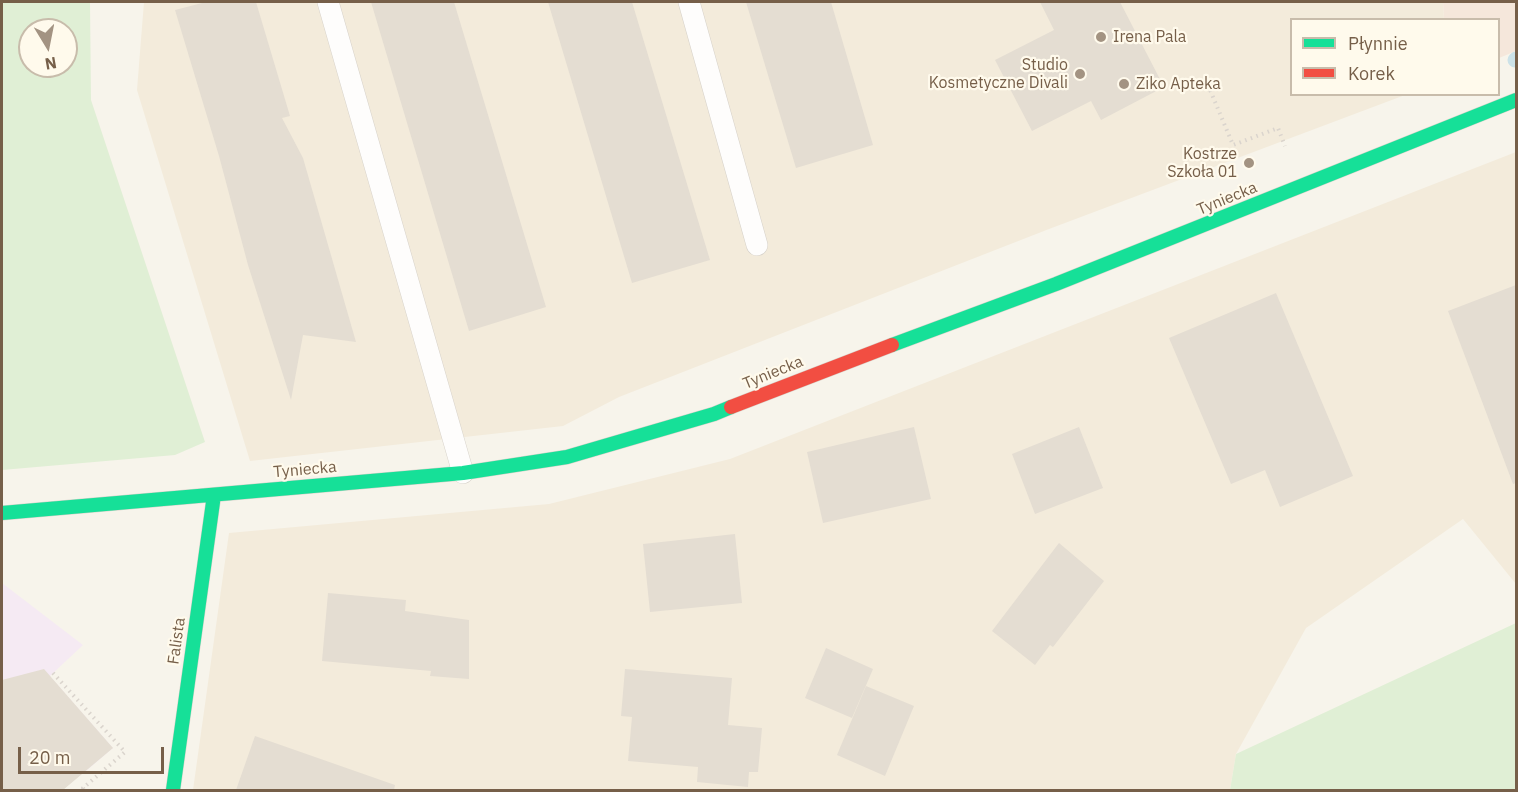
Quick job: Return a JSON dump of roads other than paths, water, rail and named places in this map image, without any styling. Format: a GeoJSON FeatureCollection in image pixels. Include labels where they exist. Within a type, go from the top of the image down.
{"type":"FeatureCollection","features":[{"type":"Feature","properties":{"kind":"street","name":"Tyniecka"},"geometry":{"type":"LineString","coordinates":[[2,513],[462,473],[567,457],[714,414],[806,377],[1056,284],[1516,100]]}},
{"type":"Feature","properties":{"kind":"street","name":"Falista"},"geometry":{"type":"LineString","coordinates":[[173,790],[214,495]]}},
{"type":"Feature","properties":{"kind":"lane"},"geometry":{"type":"LineString","coordinates":[[328,2],[462,473]]}},
{"type":"Feature","properties":{"kind":"lane"},"geometry":{"type":"LineString","coordinates":[[689,2],[757,245]]}},
{"type":"Feature","properties":{"kind":"place","name":"Irena Pala"},"geometry":{"type":"Point","coordinates":[1101,37]}},
{"type":"Feature","properties":{"kind":"place","name":"Studio Kosmetyczne Divali"},"geometry":{"type":"Point","coordinates":[1080,74]}},
{"type":"Feature","properties":{"kind":"place","name":"Ziko Apteka"},"geometry":{"type":"Point","coordinates":[1124,84]}},
{"type":"Feature","properties":{"kind":"place","name":"Kostrze Szkoła 01"},"geometry":{"type":"Point","coordinates":[1249,163]}}]}
